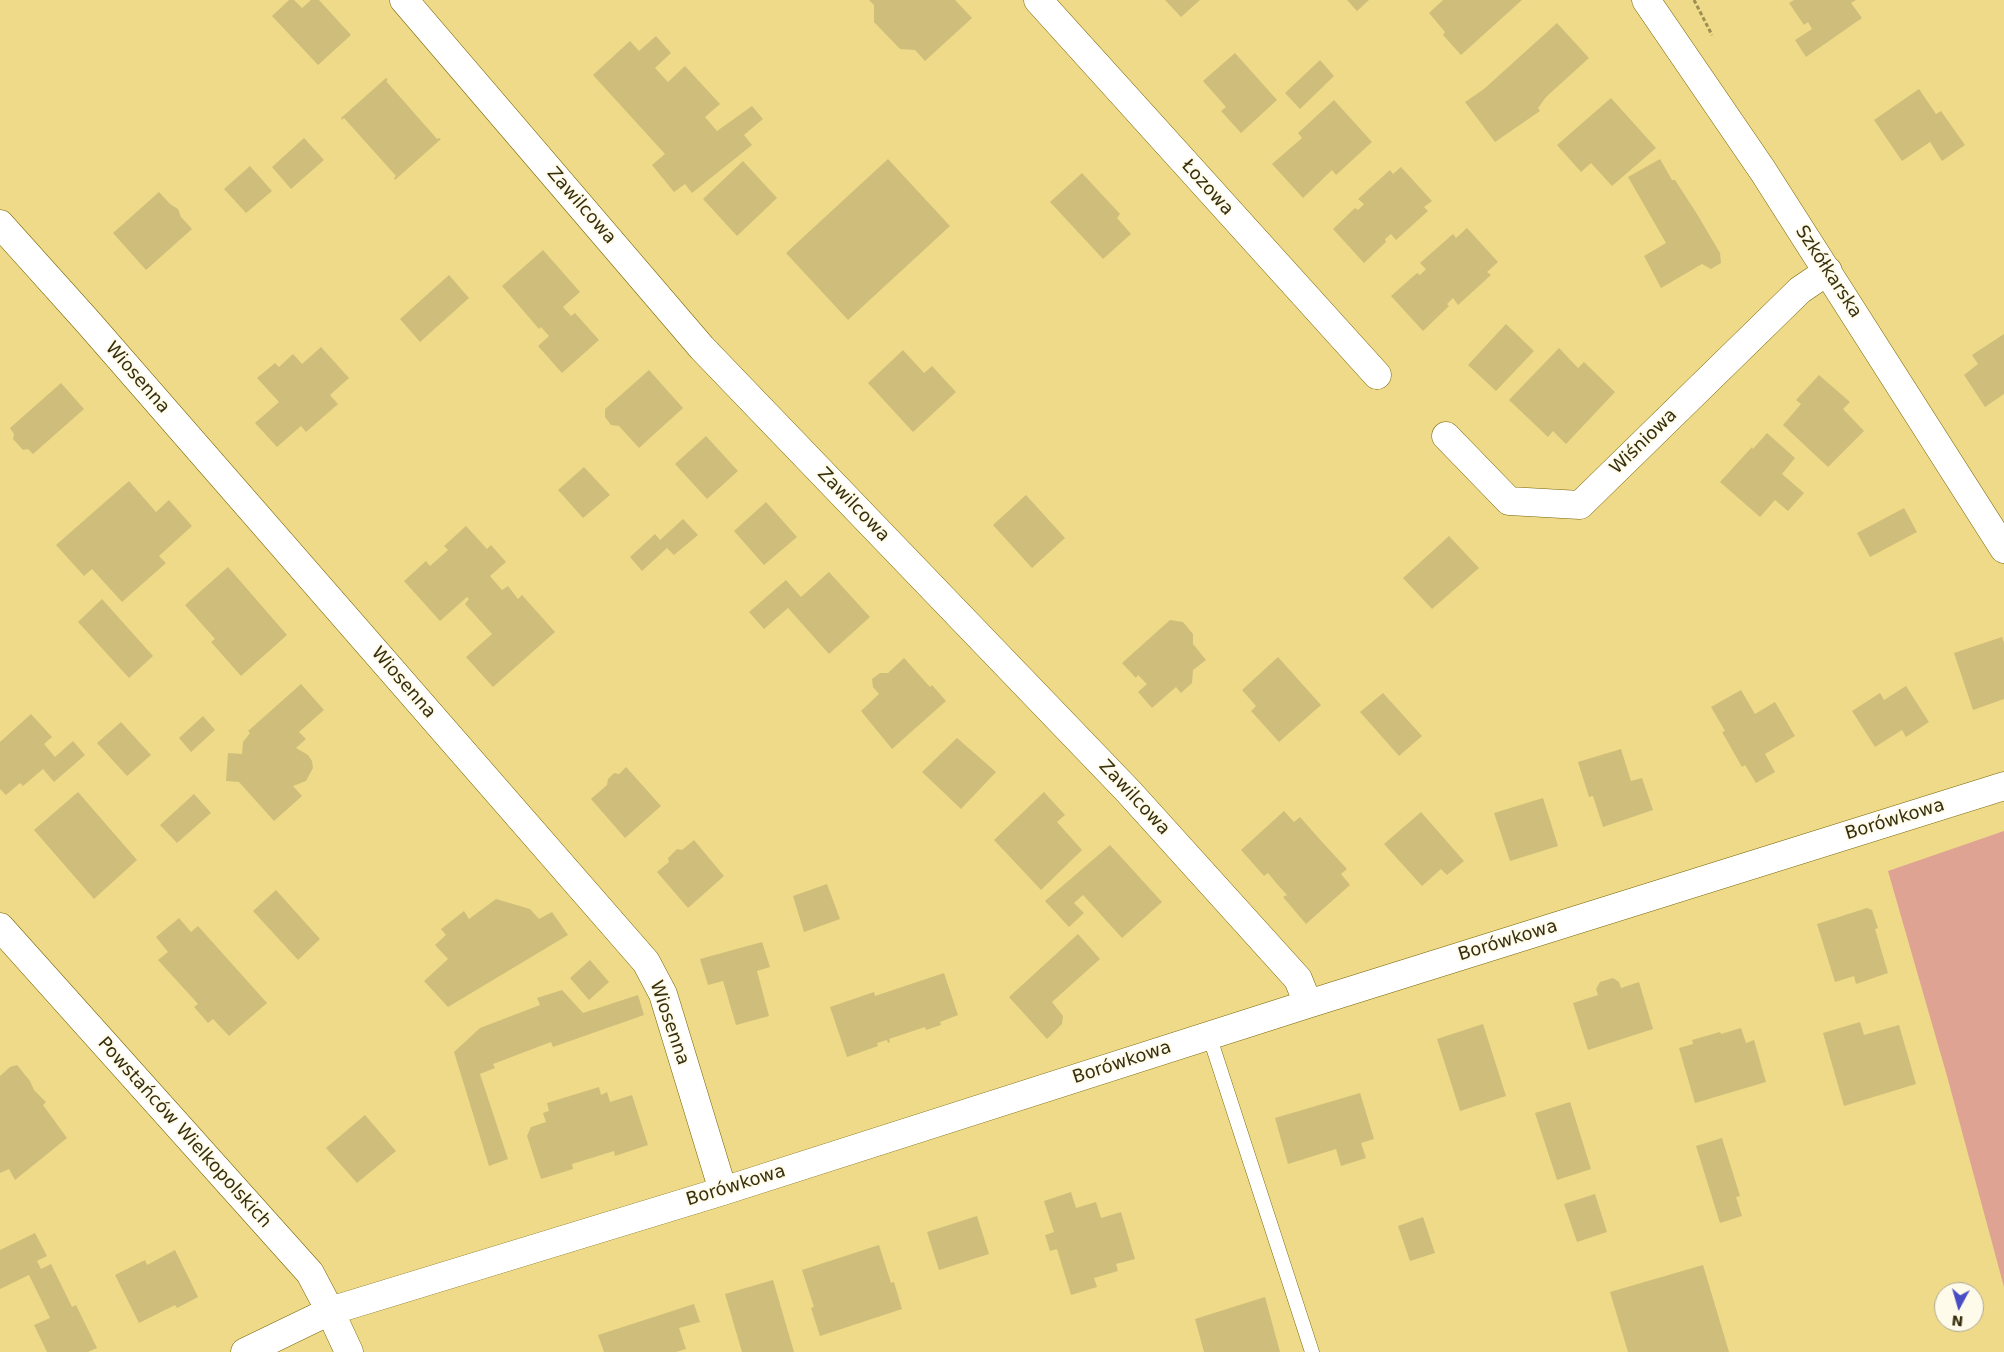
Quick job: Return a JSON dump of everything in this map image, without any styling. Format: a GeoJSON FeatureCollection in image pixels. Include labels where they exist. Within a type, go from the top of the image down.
{"type":"FeatureCollection","features":[{"type":"Feature","properties":{"kind":"street","name":"Zawilcowa"},"geometry":{"type":"LineString","coordinates":[[404,0],[702,348],[1130,792],[1298,979],[1308,1004]]}},
{"type":"Feature","properties":{"kind":"street","name":"Łozowa"},"geometry":{"type":"LineString","coordinates":[[1038,0],[1377,375]]}},
{"type":"Feature","properties":{"kind":"street","name":"Szkółkarska"},"geometry":{"type":"LineString","coordinates":[[1646,0],[1758,162],[2004,549]]}},
{"type":"Feature","properties":{"kind":"street","name":"Wiosenna"},"geometry":{"type":"LineString","coordinates":[[0,224],[646,962],[663,994],[723,1191]]}},
{"type":"Feature","properties":{"kind":"street","name":"Wiśniowa"},"geometry":{"type":"LineString","coordinates":[[1446,436],[1509,501],[1580,505],[1800,290],[1828,271]]}},
{"type":"Feature","properties":{"kind":"street","name":"Borówkowa"},"geometry":{"type":"LineString","coordinates":[[245,1352],[330,1311],[723,1191],[1308,1004],[2004,786]]}},
{"type":"Feature","properties":{"kind":"street","name":"Powstańców Wielkopolskich"},"geometry":{"type":"LineString","coordinates":[[0,927],[310,1273],[349,1352]]}},
{"type":"Feature","properties":{"kind":"lane"},"geometry":{"type":"LineString","coordinates":[[1210,1035],[1312,1352]]}},
{"type":"Feature","properties":{"kind":"shaded area"},"geometry":{"type":"Polygon","coordinates":[[[2004,831],[2004,1287],[1947,1076],[1888,871],[2004,831]]]}},
{"type":"Feature","properties":{"kind":"building"},"geometry":{"type":"Polygon","coordinates":[[[289,0],[294,0],[302,8],[311,0],[319,0],[351,35],[318,65],[272,16],[289,0]]]}},
{"type":"Feature","properties":{"kind":"building"},"geometry":{"type":"Polygon","coordinates":[[[869,0],[955,0],[972,18],[925,61],[915,50],[900,49],[874,22],[874,5],[869,0]]]}},
{"type":"Feature","properties":{"kind":"building"},"geometry":{"type":"Polygon","coordinates":[[[1165,0],[1200,0],[1181,17],[1165,0]]]}},
{"type":"Feature","properties":{"kind":"building"},"geometry":{"type":"Polygon","coordinates":[[[1347,0],[1369,0],[1357,11],[1347,0]]]}},
{"type":"Feature","properties":{"kind":"building"},"geometry":{"type":"Polygon","coordinates":[[[1443,0],[1522,0],[1461,55],[1443,35],[1445,32],[1429,13],[1443,0]]]}},
{"type":"Feature","properties":{"kind":"building"},"geometry":{"type":"Polygon","coordinates":[[[1794,0],[1856,0],[1851,3],[1862,18],[1806,57],[1795,40],[1812,29],[1808,22],[1804,25],[1789,3],[1794,0]]]}},
{"type":"Feature","properties":{"kind":"building"},"geometry":{"type":"Polygon","coordinates":[[[1557,23],[1589,58],[1546,97],[1538,108],[1540,111],[1495,142],[1465,102],[1484,89],[1557,23]]]}},
{"type":"Feature","properties":{"kind":"building"},"geometry":{"type":"Polygon","coordinates":[[[656,36],[671,53],[655,68],[668,82],[685,66],[720,104],[705,117],[717,131],[752,106],[763,119],[744,135],[752,145],[692,193],[685,184],[674,192],[652,165],[665,154],[593,75],[630,41],[639,51],[656,36]]]}},
{"type":"Feature","properties":{"kind":"building"},"geometry":{"type":"Polygon","coordinates":[[[1235,53],[1277,100],[1241,133],[1221,111],[1226,107],[1203,81],[1235,53]]]}},
{"type":"Feature","properties":{"kind":"building"},"geometry":{"type":"Polygon","coordinates":[[[1320,60],[1334,76],[1300,109],[1285,93],[1320,60]]]}},
{"type":"Feature","properties":{"kind":"building"},"geometry":{"type":"Polygon","coordinates":[[[386,78],[388,80],[386,81],[437,139],[441,139],[395,180],[396,176],[344,118],[342,120],[341,118],[386,78]]]}},
{"type":"Feature","properties":{"kind":"building"},"geometry":{"type":"Polygon","coordinates":[[[1919,89],[1936,114],[1941,111],[1965,145],[1942,161],[1930,142],[1902,161],[1874,120],[1919,89]]]}},
{"type":"Feature","properties":{"kind":"building"},"geometry":{"type":"Polygon","coordinates":[[[1611,98],[1656,148],[1612,186],[1591,163],[1581,172],[1557,145],[1611,98]]]}},
{"type":"Feature","properties":{"kind":"building"},"geometry":{"type":"Polygon","coordinates":[[[1334,100],[1372,142],[1336,175],[1332,170],[1303,198],[1272,164],[1302,138],[1298,133],[1334,100]]]}},
{"type":"Feature","properties":{"kind":"building"},"geometry":{"type":"Polygon","coordinates":[[[304,138],[324,160],[291,189],[272,167],[304,138]]]}},
{"type":"Feature","properties":{"kind":"building"},"geometry":{"type":"Polygon","coordinates":[[[888,159],[950,226],[848,320],[786,253],[888,159]]]}},
{"type":"Feature","properties":{"kind":"building"},"geometry":{"type":"Polygon","coordinates":[[[1660,159],[1672,180],[1675,180],[1697,214],[1720,253],[1721,263],[1711,269],[1702,264],[1661,288],[1644,256],[1666,243],[1628,177],[1660,159]]]}},
{"type":"Feature","properties":{"kind":"building"},"geometry":{"type":"Polygon","coordinates":[[[743,161],[777,198],[737,236],[703,199],[743,161]]]}},
{"type":"Feature","properties":{"kind":"building"},"geometry":{"type":"Polygon","coordinates":[[[250,166],[272,191],[246,213],[224,189],[250,166]]]}},
{"type":"Feature","properties":{"kind":"building"},"geometry":{"type":"Polygon","coordinates":[[[1401,167],[1432,201],[1424,207],[1428,211],[1396,240],[1391,234],[1385,239],[1386,242],[1364,263],[1333,229],[1355,208],[1358,210],[1364,204],[1358,199],[1390,170],[1393,174],[1401,167]]]}},
{"type":"Feature","properties":{"kind":"building"},"geometry":{"type":"Polygon","coordinates":[[[1082,173],[1120,214],[1117,218],[1131,234],[1103,259],[1050,202],[1082,173]]]}},
{"type":"Feature","properties":{"kind":"building"},"geometry":{"type":"Polygon","coordinates":[[[159,192],[170,204],[178,209],[181,217],[192,229],[146,270],[113,233],[159,192]]]}},
{"type":"Feature","properties":{"kind":"building"},"geometry":{"type":"Polygon","coordinates":[[[1467,228],[1498,262],[1487,272],[1491,275],[1458,305],[1453,298],[1447,304],[1449,306],[1423,331],[1391,296],[1417,273],[1420,275],[1426,269],[1420,263],[1453,234],[1456,238],[1467,228]]]}},
{"type":"Feature","properties":{"kind":"building"},"geometry":{"type":"Polygon","coordinates":[[[543,250],[580,292],[563,307],[571,316],[575,313],[599,340],[562,373],[538,346],[549,336],[541,327],[539,329],[502,286],[543,250]]]}},
{"type":"Feature","properties":{"kind":"building"},"geometry":{"type":"Polygon","coordinates":[[[449,275],[469,298],[420,342],[400,319],[449,275]]]}},
{"type":"Feature","properties":{"kind":"building"},"geometry":{"type":"Polygon","coordinates":[[[1506,324],[1534,351],[1496,391],[1468,365],[1506,324]]]}},
{"type":"Feature","properties":{"kind":"building"},"geometry":{"type":"Polygon","coordinates":[[[2004,334],[2004,394],[1985,407],[1964,375],[1978,364],[1972,355],[2004,334]]]}},
{"type":"Feature","properties":{"kind":"building"},"geometry":{"type":"Polygon","coordinates":[[[321,347],[349,378],[330,395],[338,404],[306,432],[301,426],[277,447],[255,423],[279,402],[257,378],[275,363],[279,367],[293,354],[302,364],[321,347]]]}},
{"type":"Feature","properties":{"kind":"building"},"geometry":{"type":"Polygon","coordinates":[[[1559,348],[1578,368],[1584,362],[1615,392],[1566,444],[1553,431],[1548,437],[1509,400],[1559,348]]]}},
{"type":"Feature","properties":{"kind":"building"},"geometry":{"type":"Polygon","coordinates":[[[903,350],[924,373],[932,366],[956,392],[913,432],[868,383],[903,350]]]}},
{"type":"Feature","properties":{"kind":"building"},"geometry":{"type":"Polygon","coordinates":[[[649,370],[683,408],[639,448],[619,426],[611,425],[605,417],[605,409],[649,370]]]}},
{"type":"Feature","properties":{"kind":"building"},"geometry":{"type":"Polygon","coordinates":[[[1819,375],[1850,402],[1843,409],[1864,431],[1828,467],[1783,425],[1801,404],[1796,400],[1819,375]]]}},
{"type":"Feature","properties":{"kind":"building"},"geometry":{"type":"Polygon","coordinates":[[[61,383],[84,409],[33,454],[28,449],[23,450],[13,439],[14,434],[10,428],[61,383]]]}},
{"type":"Feature","properties":{"kind":"building"},"geometry":{"type":"Polygon","coordinates":[[[1767,433],[1795,458],[1782,474],[1804,493],[1788,511],[1775,500],[1760,517],[1720,482],[1767,433]]]}},
{"type":"Feature","properties":{"kind":"building"},"geometry":{"type":"Polygon","coordinates":[[[706,436],[738,471],[707,499],[675,464],[706,436]]]}},
{"type":"Feature","properties":{"kind":"building"},"geometry":{"type":"Polygon","coordinates":[[[584,467],[610,495],[583,518],[558,490],[584,467]]]}},
{"type":"Feature","properties":{"kind":"building"},"geometry":{"type":"Polygon","coordinates":[[[129,481],[156,512],[169,500],[192,526],[159,556],[166,563],[122,602],[92,569],[84,576],[56,545],[129,481]]]}},
{"type":"Feature","properties":{"kind":"building"},"geometry":{"type":"Polygon","coordinates":[[[1026,495],[1065,538],[1032,568],[993,525],[1026,495]]]}},
{"type":"Feature","properties":{"kind":"building"},"geometry":{"type":"Polygon","coordinates":[[[766,502],[797,537],[764,565],[734,531],[766,502]]]}},
{"type":"Feature","properties":{"kind":"building"},"geometry":{"type":"Polygon","coordinates":[[[1904,508],[1917,532],[1870,557],[1857,533],[1904,508]]]}},
{"type":"Feature","properties":{"kind":"building"},"geometry":{"type":"Polygon","coordinates":[[[683,519],[698,535],[674,555],[667,548],[642,571],[630,557],[655,534],[660,540],[683,519]]]}},
{"type":"Feature","properties":{"kind":"building"},"geometry":{"type":"Polygon","coordinates":[[[466,526],[487,549],[491,545],[506,562],[490,576],[502,590],[508,586],[518,599],[522,595],[555,632],[493,687],[466,657],[492,634],[465,604],[469,599],[467,597],[440,621],[404,581],[426,561],[430,566],[448,550],[444,546],[466,526]]]}},
{"type":"Feature","properties":{"kind":"building"},"geometry":{"type":"Polygon","coordinates":[[[1449,536],[1479,568],[1432,609],[1403,578],[1449,536]]]}},
{"type":"Feature","properties":{"kind":"building"},"geometry":{"type":"Polygon","coordinates":[[[228,567],[287,635],[241,676],[211,642],[215,639],[185,605],[228,567]]]}},
{"type":"Feature","properties":{"kind":"building"},"geometry":{"type":"Polygon","coordinates":[[[829,572],[870,617],[829,654],[788,608],[764,629],[749,612],[786,580],[801,597],[829,572]]]}},
{"type":"Feature","properties":{"kind":"building"},"geometry":{"type":"Polygon","coordinates":[[[102,599],[153,656],[129,678],[78,622],[102,599]]]}},
{"type":"Feature","properties":{"kind":"building"},"geometry":{"type":"Polygon","coordinates":[[[1170,620],[1183,622],[1193,634],[1193,644],[1206,660],[1193,670],[1192,683],[1181,693],[1176,687],[1152,708],[1138,692],[1147,684],[1138,675],[1136,678],[1122,663],[1170,620]]]}},
{"type":"Feature","properties":{"kind":"building"},"geometry":{"type":"Polygon","coordinates":[[[2002,637],[2004,643],[2004,699],[1973,710],[1954,653],[2002,637]]]}},
{"type":"Feature","properties":{"kind":"building"},"geometry":{"type":"Polygon","coordinates":[[[1278,657],[1321,705],[1279,742],[1251,711],[1256,706],[1242,690],[1278,657]]]}},
{"type":"Feature","properties":{"kind":"building"},"geometry":{"type":"Polygon","coordinates":[[[904,658],[930,687],[932,685],[946,701],[892,749],[861,711],[879,694],[873,687],[872,679],[880,673],[888,673],[904,658]]]}},
{"type":"Feature","properties":{"kind":"building"},"geometry":{"type":"Polygon","coordinates":[[[301,684],[324,710],[299,732],[306,739],[296,748],[308,755],[312,761],[313,768],[306,781],[293,786],[302,796],[274,821],[239,782],[226,781],[228,753],[242,754],[243,742],[250,733],[248,731],[301,684]]]}},
{"type":"Feature","properties":{"kind":"building"},"geometry":{"type":"Polygon","coordinates":[[[1906,686],[1929,722],[1906,737],[1902,730],[1875,747],[1852,711],[1880,693],[1884,700],[1906,686]]]}},
{"type":"Feature","properties":{"kind":"building"},"geometry":{"type":"Polygon","coordinates":[[[1741,690],[1755,714],[1775,702],[1795,736],[1765,754],[1775,772],[1756,783],[1745,765],[1742,767],[1722,732],[1725,731],[1711,707],[1741,690]]]}},
{"type":"Feature","properties":{"kind":"building"},"geometry":{"type":"Polygon","coordinates":[[[1383,693],[1422,736],[1399,756],[1360,712],[1383,693]]]}},
{"type":"Feature","properties":{"kind":"building"},"geometry":{"type":"Polygon","coordinates":[[[31,714],[52,737],[44,744],[55,757],[73,741],[85,755],[54,782],[43,769],[23,786],[20,783],[6,795],[0,789],[0,742],[31,714]]]}},
{"type":"Feature","properties":{"kind":"building"},"geometry":{"type":"Polygon","coordinates":[[[203,716],[215,730],[191,752],[179,738],[203,716]]]}},
{"type":"Feature","properties":{"kind":"building"},"geometry":{"type":"Polygon","coordinates":[[[121,722],[151,755],[127,776],[97,743],[121,722]]]}},
{"type":"Feature","properties":{"kind":"building"},"geometry":{"type":"Polygon","coordinates":[[[957,738],[996,772],[961,809],[922,772],[957,738]]]}},
{"type":"Feature","properties":{"kind":"building"},"geometry":{"type":"Polygon","coordinates":[[[1621,749],[1631,781],[1642,778],[1653,810],[1603,827],[1593,796],[1589,797],[1578,762],[1621,749]]]}},
{"type":"Feature","properties":{"kind":"building"},"geometry":{"type":"Polygon","coordinates":[[[626,767],[661,806],[625,838],[591,799],[607,785],[608,779],[614,773],[619,774],[626,767]]]}},
{"type":"Feature","properties":{"kind":"building"},"geometry":{"type":"Polygon","coordinates":[[[78,792],[137,860],[94,899],[34,830],[78,792]]]}},
{"type":"Feature","properties":{"kind":"building"},"geometry":{"type":"Polygon","coordinates":[[[1044,792],[1065,815],[1057,822],[1082,850],[1041,890],[994,840],[1044,792]]]}},
{"type":"Feature","properties":{"kind":"building"},"geometry":{"type":"Polygon","coordinates":[[[194,794],[211,813],[177,843],[160,825],[194,794]]]}},
{"type":"Feature","properties":{"kind":"building"},"geometry":{"type":"Polygon","coordinates":[[[1543,798],[1558,846],[1510,861],[1494,813],[1543,798]]]}},
{"type":"Feature","properties":{"kind":"building"},"geometry":{"type":"Polygon","coordinates":[[[1284,811],[1294,822],[1300,817],[1347,869],[1341,874],[1350,885],[1306,924],[1283,897],[1287,895],[1268,873],[1264,876],[1241,850],[1284,811]]]}},
{"type":"Feature","properties":{"kind":"building"},"geometry":{"type":"Polygon","coordinates":[[[1421,812],[1464,861],[1447,875],[1441,869],[1422,886],[1384,844],[1421,812]]]}},
{"type":"Feature","properties":{"kind":"building"},"geometry":{"type":"Polygon","coordinates":[[[694,840],[724,876],[688,908],[657,872],[669,862],[668,858],[677,849],[682,850],[694,840]]]}},
{"type":"Feature","properties":{"kind":"building"},"geometry":{"type":"Polygon","coordinates":[[[1110,845],[1162,902],[1122,938],[1083,895],[1074,903],[1084,913],[1069,927],[1045,901],[1110,845]]]}},
{"type":"Feature","properties":{"kind":"building"},"geometry":{"type":"Polygon","coordinates":[[[827,884],[840,919],[804,932],[793,896],[827,884]]]}},
{"type":"Feature","properties":{"kind":"building"},"geometry":{"type":"Polygon","coordinates":[[[276,890],[320,939],[298,960],[253,911],[276,890]]]}},
{"type":"Feature","properties":{"kind":"building"},"geometry":{"type":"Polygon","coordinates":[[[496,899],[530,909],[539,919],[552,912],[568,935],[448,1007],[424,981],[448,959],[435,945],[446,935],[441,929],[464,911],[469,919],[496,899]]]}},
{"type":"Feature","properties":{"kind":"building"},"geometry":{"type":"Polygon","coordinates":[[[1867,908],[1872,910],[1878,928],[1875,929],[1888,973],[1856,984],[1854,976],[1835,982],[1817,924],[1867,908]]]}},
{"type":"Feature","properties":{"kind":"building"},"geometry":{"type":"Polygon","coordinates":[[[179,918],[191,932],[198,926],[267,1003],[229,1036],[213,1019],[208,1023],[194,1007],[198,1004],[158,960],[168,952],[156,937],[179,918]]]}},
{"type":"Feature","properties":{"kind":"building"},"geometry":{"type":"Polygon","coordinates":[[[1078,934],[1100,959],[1052,1002],[1063,1016],[1062,1024],[1047,1039],[1009,997],[1078,934]]]}},
{"type":"Feature","properties":{"kind":"building"},"geometry":{"type":"Polygon","coordinates":[[[762,942],[770,967],[757,971],[769,1016],[736,1025],[723,981],[708,985],[700,959],[762,942]]]}},
{"type":"Feature","properties":{"kind":"building"},"geometry":{"type":"Polygon","coordinates":[[[590,960],[609,982],[589,1000],[570,978],[590,960]]]}},
{"type":"Feature","properties":{"kind":"building"},"geometry":{"type":"Polygon","coordinates":[[[944,973],[958,1015],[940,1022],[941,1025],[926,1030],[925,1027],[889,1039],[890,1042],[888,1043],[887,1040],[877,1043],[878,1046],[847,1057],[830,1007],[874,992],[875,996],[944,973]]]}},
{"type":"Feature","properties":{"kind":"building"},"geometry":{"type":"Polygon","coordinates":[[[1613,978],[1619,982],[1621,988],[1639,982],[1653,1029],[1588,1050],[1573,1003],[1598,995],[1596,989],[1600,982],[1613,978]]]}},
{"type":"Feature","properties":{"kind":"building"},"geometry":{"type":"Polygon","coordinates":[[[562,990],[583,1013],[638,995],[644,1015],[553,1047],[551,1042],[493,1064],[495,1068],[480,1074],[508,1159],[489,1166],[454,1052],[480,1028],[540,1005],[537,998],[562,990]]]}},
{"type":"Feature","properties":{"kind":"building"},"geometry":{"type":"Polygon","coordinates":[[[1860,1022],[1864,1035],[1899,1025],[1916,1084],[1844,1106],[1823,1033],[1860,1022]]]}},
{"type":"Feature","properties":{"kind":"building"},"geometry":{"type":"Polygon","coordinates":[[[1483,1024],[1506,1096],[1460,1111],[1437,1039],[1483,1024]]]}},
{"type":"Feature","properties":{"kind":"building"},"geometry":{"type":"Polygon","coordinates":[[[1741,1028],[1746,1043],[1754,1040],[1766,1082],[1695,1103],[1679,1048],[1693,1044],[1692,1040],[1741,1028]]]}},
{"type":"Feature","properties":{"kind":"building"},"geometry":{"type":"Polygon","coordinates":[[[17,1065],[30,1081],[34,1090],[46,1102],[43,1105],[67,1138],[15,1180],[9,1169],[0,1173],[0,1076],[10,1067],[17,1065]]]}},
{"type":"Feature","properties":{"kind":"building"},"geometry":{"type":"Polygon","coordinates":[[[599,1087],[601,1095],[607,1092],[610,1102],[632,1095],[648,1145],[615,1156],[614,1151],[572,1164],[573,1169],[541,1179],[527,1136],[531,1127],[546,1122],[543,1113],[549,1111],[547,1103],[599,1087]]]}},
{"type":"Feature","properties":{"kind":"building"},"geometry":{"type":"Polygon","coordinates":[[[1360,1093],[1374,1139],[1361,1143],[1366,1158],[1341,1166],[1336,1149],[1288,1164],[1275,1118],[1360,1093]]]}},
{"type":"Feature","properties":{"kind":"building"},"geometry":{"type":"Polygon","coordinates":[[[1570,1102],[1591,1169],[1557,1180],[1535,1113],[1570,1102]]]}},
{"type":"Feature","properties":{"kind":"building"},"geometry":{"type":"Polygon","coordinates":[[[365,1115],[396,1151],[357,1183],[326,1148],[365,1115]]]}},
{"type":"Feature","properties":{"kind":"building"},"geometry":{"type":"Polygon","coordinates":[[[1722,1138],[1740,1196],[1736,1197],[1742,1216],[1720,1223],[1696,1146],[1722,1138]]]}},
{"type":"Feature","properties":{"kind":"building"},"geometry":{"type":"Polygon","coordinates":[[[1071,1192],[1076,1208],[1096,1202],[1101,1218],[1121,1212],[1135,1259],[1116,1264],[1118,1271],[1094,1278],[1097,1287],[1071,1295],[1057,1249],[1050,1251],[1045,1235],[1054,1232],[1044,1201],[1071,1192]]]}},
{"type":"Feature","properties":{"kind":"building"},"geometry":{"type":"Polygon","coordinates":[[[1595,1194],[1607,1232],[1577,1242],[1564,1204],[1595,1194]]]}},
{"type":"Feature","properties":{"kind":"building"},"geometry":{"type":"Polygon","coordinates":[[[977,1216],[989,1254],[939,1270],[927,1232],[977,1216]]]}},
{"type":"Feature","properties":{"kind":"building"},"geometry":{"type":"Polygon","coordinates":[[[1423,1217],[1435,1253],[1410,1261],[1398,1226],[1423,1217]]]}},
{"type":"Feature","properties":{"kind":"building"},"geometry":{"type":"Polygon","coordinates":[[[35,1233],[47,1256],[37,1261],[41,1269],[51,1264],[72,1307],[76,1305],[97,1348],[88,1352],[47,1352],[34,1325],[50,1318],[29,1275],[0,1289],[0,1250],[35,1233]]]}},
{"type":"Feature","properties":{"kind":"building"},"geometry":{"type":"Polygon","coordinates":[[[879,1245],[891,1283],[894,1282],[902,1309],[820,1336],[811,1308],[814,1307],[802,1270],[879,1245]]]}},
{"type":"Feature","properties":{"kind":"building"},"geometry":{"type":"Polygon","coordinates":[[[175,1250],[198,1297],[177,1308],[175,1305],[139,1323],[115,1275],[145,1260],[147,1265],[175,1250]]]}},
{"type":"Feature","properties":{"kind":"building"},"geometry":{"type":"Polygon","coordinates":[[[1703,1265],[1729,1352],[1628,1352],[1610,1292],[1703,1265]]]}},
{"type":"Feature","properties":{"kind":"building"},"geometry":{"type":"Polygon","coordinates":[[[773,1280],[794,1352],[742,1352],[725,1294],[773,1280]]]}},
{"type":"Feature","properties":{"kind":"building"},"geometry":{"type":"Polygon","coordinates":[[[1265,1297],[1280,1352],[1204,1352],[1195,1319],[1265,1297]]]}},
{"type":"Feature","properties":{"kind":"building"},"geometry":{"type":"Polygon","coordinates":[[[694,1304],[700,1322],[679,1328],[686,1349],[676,1352],[604,1352],[598,1335],[694,1304]]]}}]}
